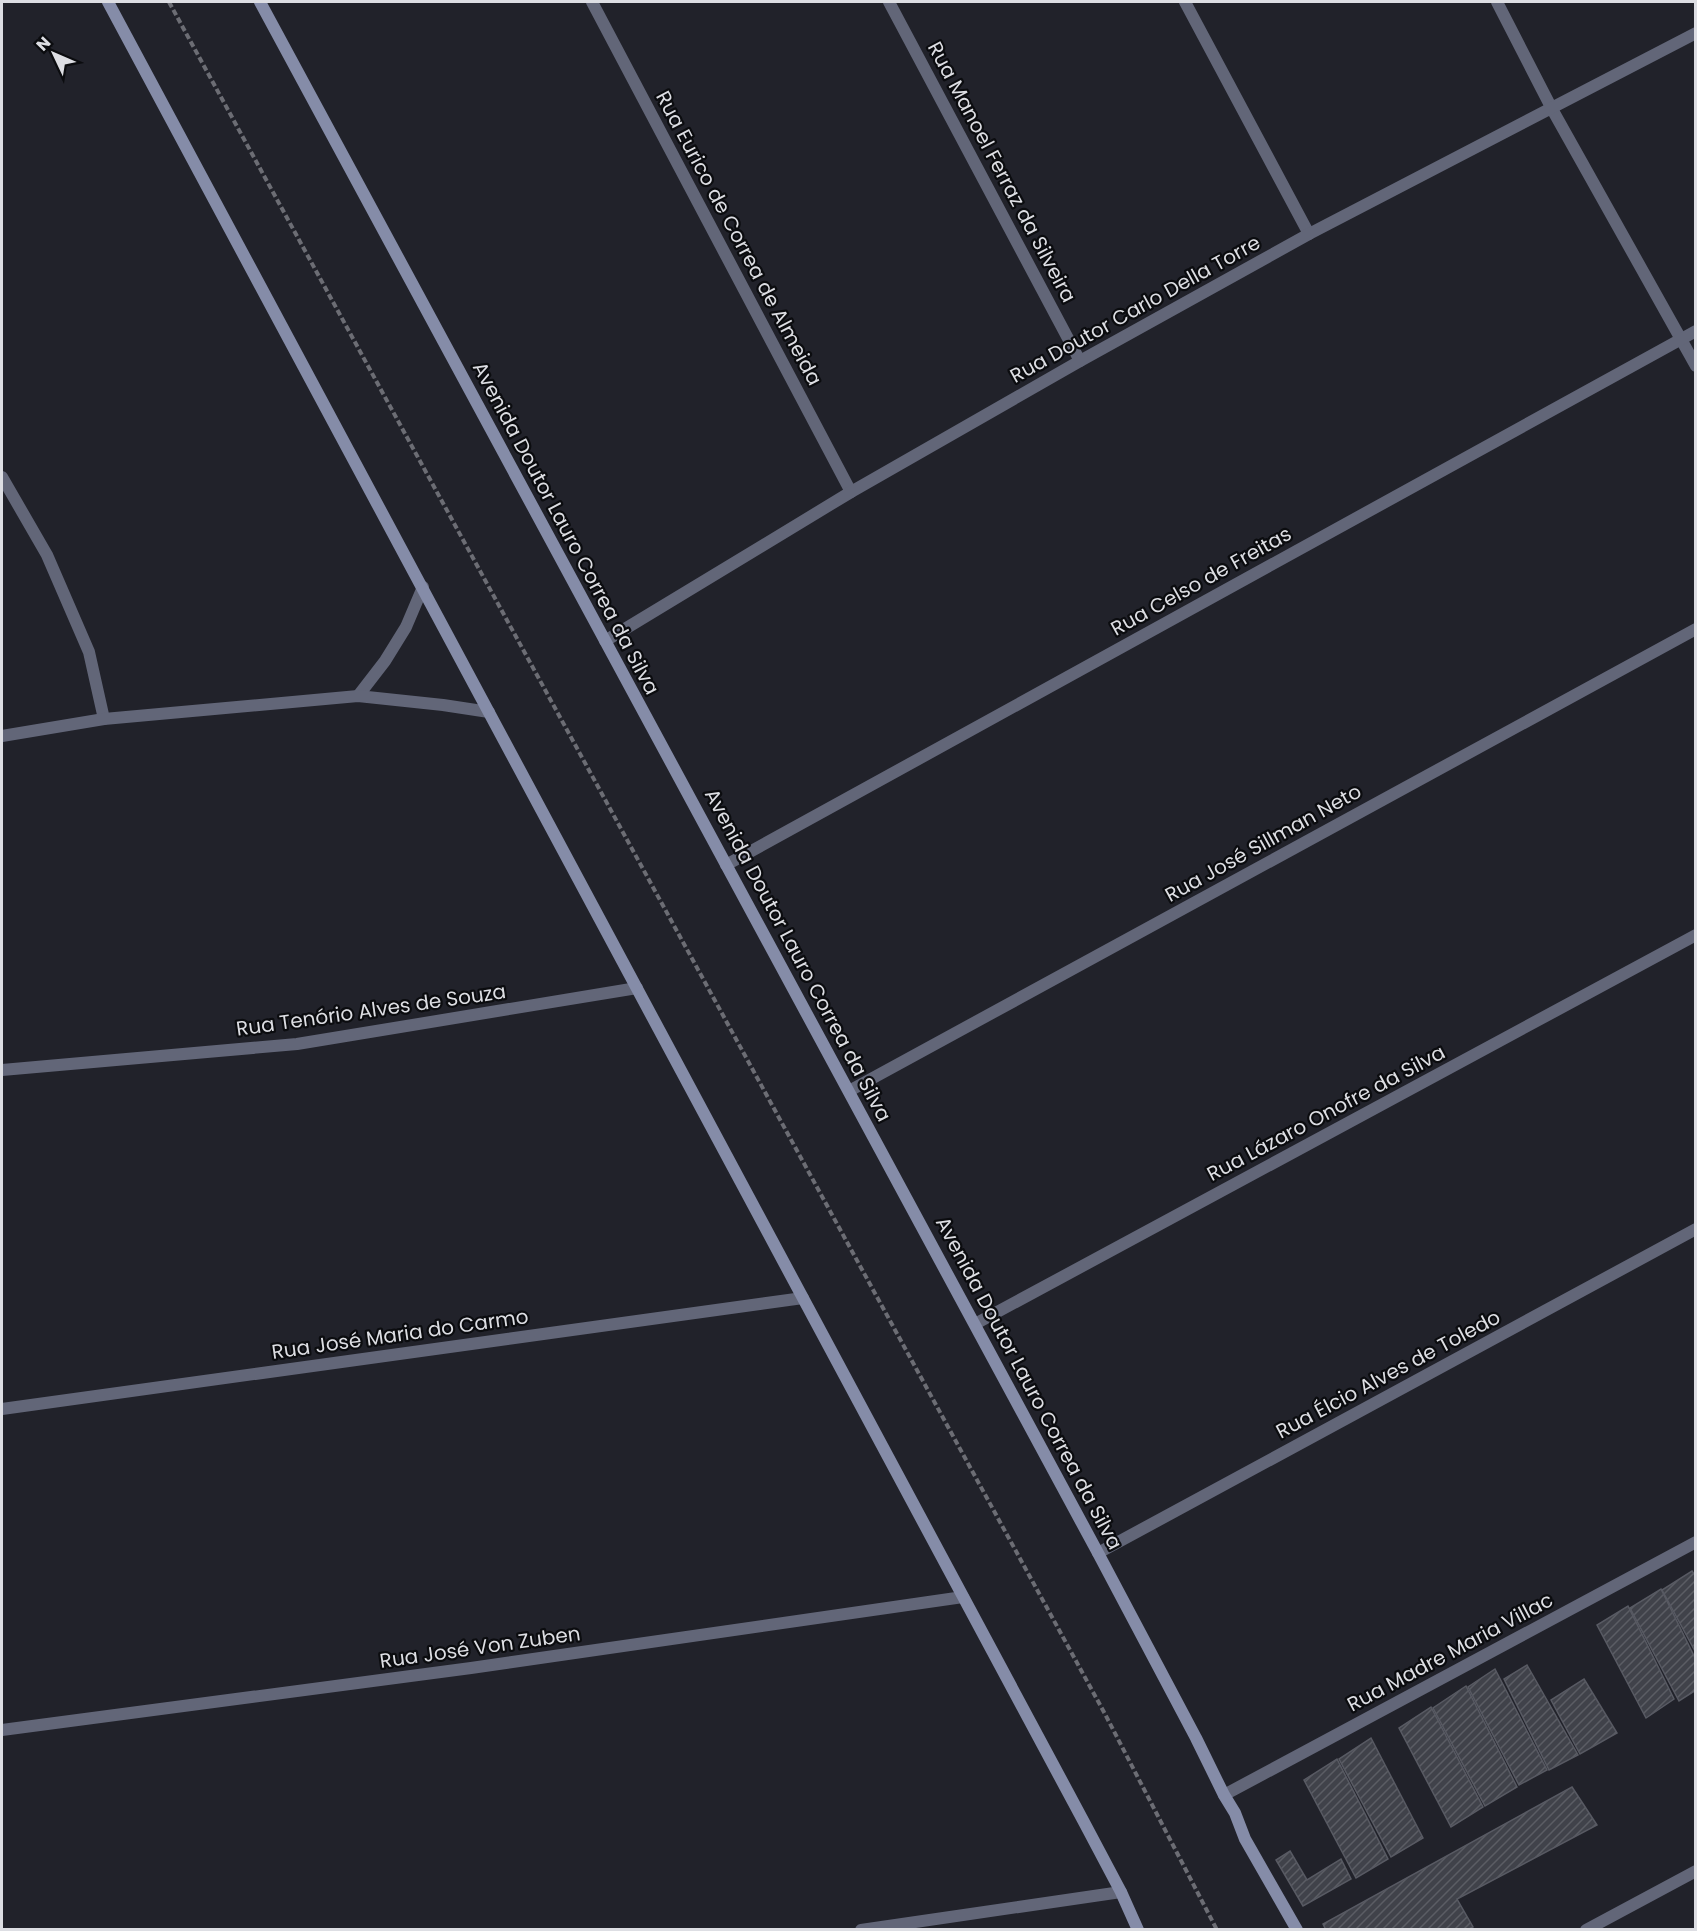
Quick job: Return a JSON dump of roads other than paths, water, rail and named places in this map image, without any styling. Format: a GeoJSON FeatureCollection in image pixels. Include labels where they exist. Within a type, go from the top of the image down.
{"type":"FeatureCollection","features":[{"type":"Feature","properties":{"kind":"main road"},"geometry":{"type":"LineString","coordinates":[[108,2],[1121,1892],[1138,1929]]}},
{"type":"Feature","properties":{"kind":"main road","name":"Avenida Doutor Lauro Correa da Silva"},"geometry":{"type":"LineString","coordinates":[[260,2],[975,1324],[1196,1738],[1262,1869],[1297,1929]]}},
{"type":"Feature","properties":{"kind":"street","name":"Rua Eurico de Correa de Almeida"},"geometry":{"type":"LineString","coordinates":[[592,2],[851,492]]}},
{"type":"Feature","properties":{"kind":"street","name":"Rua Manoel Ferraz da Silveira"},"geometry":{"type":"LineString","coordinates":[[889,2],[1080,362]]}},
{"type":"Feature","properties":{"kind":"street"},"geometry":{"type":"LineString","coordinates":[[1185,2],[1309,234]]}},
{"type":"Feature","properties":{"kind":"street"},"geometry":{"type":"LineString","coordinates":[[1497,2],[1552,109],[1695,366]]}},
{"type":"Feature","properties":{"kind":"street","name":"Rua Doutor Carlo Della Torre"},"geometry":{"type":"LineString","coordinates":[[605,641],[851,492],[1309,234],[1695,33]]}},
{"type":"Feature","properties":{"kind":"street","name":"Rua Celso de Freitas"},"geometry":{"type":"LineString","coordinates":[[726,864],[1695,331]]}},
{"type":"Feature","properties":{"kind":"street"},"geometry":{"type":"LineString","coordinates":[[2,477],[47,555],[89,652],[104,719]]}},
{"type":"Feature","properties":{"kind":"street"},"geometry":{"type":"LineString","coordinates":[[358,696],[385,661],[406,627],[423,587]]}},
{"type":"Feature","properties":{"kind":"street","name":"Rua José Sillman Neto"},"geometry":{"type":"LineString","coordinates":[[849,1091],[1695,629]]}},
{"type":"Feature","properties":{"kind":"street"},"geometry":{"type":"LineString","coordinates":[[2,736],[104,719],[358,696],[489,712]]}},
{"type":"Feature","properties":{"kind":"street","name":"Rua Lázaro Onofre da Silva"},"geometry":{"type":"LineString","coordinates":[[975,1324],[1695,935]]}},
{"type":"Feature","properties":{"kind":"street","name":"Rua Tenório Alves de Souza"},"geometry":{"type":"LineString","coordinates":[[2,1070],[297,1044],[637,988]]}},
{"type":"Feature","properties":{"kind":"street","name":"Rua Élcio Alves de Toledo"},"geometry":{"type":"LineString","coordinates":[[1098,1553],[1695,1229]]}},
{"type":"Feature","properties":{"kind":"street","name":"Rua José Maria do Carmo"},"geometry":{"type":"LineString","coordinates":[[2,1409],[803,1298]]}},
{"type":"Feature","properties":{"kind":"street","name":"Rua Madre Maria Villac"},"geometry":{"type":"LineString","coordinates":[[1224,1796],[1695,1542]]}},
{"type":"Feature","properties":{"kind":"street","name":"Rua José Von Zuben"},"geometry":{"type":"LineString","coordinates":[[2,1730],[460,1670],[963,1598]]}},
{"type":"Feature","properties":{"kind":"street"},"geometry":{"type":"LineString","coordinates":[[1586,1929],[1695,1871]]}},
{"type":"Feature","properties":{"kind":"street"},"geometry":{"type":"LineString","coordinates":[[861,1929],[1121,1892]]}}]}
